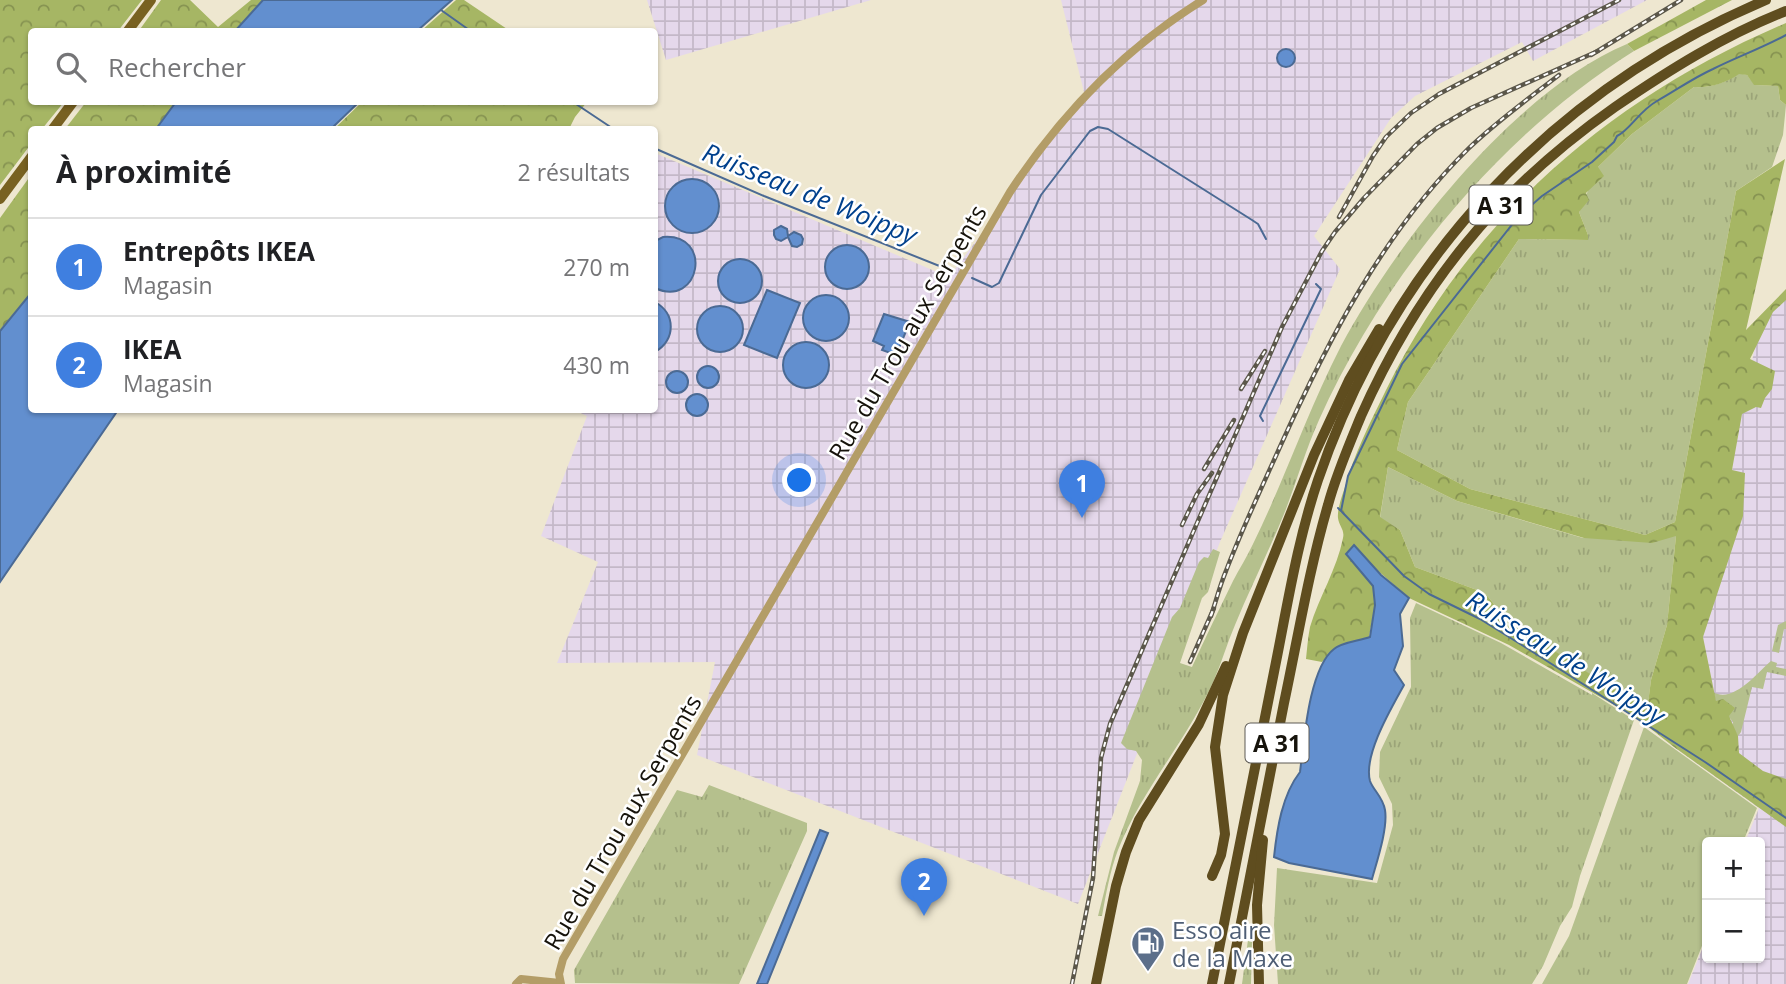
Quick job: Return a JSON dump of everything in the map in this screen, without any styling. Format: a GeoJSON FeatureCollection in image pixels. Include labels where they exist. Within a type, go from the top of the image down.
{"type":"FeatureCollection","features":[{"type":"Feature","properties":{"kind":"highway","name":"A 31"},"geometry":{"type":"LineString","coordinates":[[1212,984],[1307,519],[1343,414],[1371,358],[1402,303],[1435,256],[1485,195],[1530,150],[1560,124],[1646,61],[1714,24],[1766,0]]}},
{"type":"Feature","properties":{"kind":"highway","name":"A 31"},"geometry":{"type":"LineString","coordinates":[[1228,984],[1303,607],[1328,502],[1377,380],[1416,311],[1430,288],[1472,235],[1533,172],[1572,138],[1693,55],[1762,20],[1786,11]]}},
{"type":"Feature","properties":{"kind":"highway"},"geometry":{"type":"LineString","coordinates":[[1212,876],[1221,855],[1225,834],[1215,738],[1223,695],[1243,633],[1343,390],[1368,346],[1402,303]]}},
{"type":"Feature","properties":{"kind":"highway"},"geometry":{"type":"LineString","coordinates":[[1096,984],[1116,886],[1139,820],[1199,724],[1243,633]]}},
{"type":"Feature","properties":{"kind":"highway"},"geometry":{"type":"LineString","coordinates":[[1259,830],[1264,842],[1257,905],[1259,984]]}},
{"type":"Feature","properties":{"kind":"main road"},"geometry":{"type":"LineString","coordinates":[[130,28],[151,0]]}},
{"type":"Feature","properties":{"kind":"main road"},"geometry":{"type":"LineString","coordinates":[[55,126],[71,105]]}},
{"type":"Feature","properties":{"kind":"main road"},"geometry":{"type":"LineString","coordinates":[[0,199],[28,161]]}},
{"type":"Feature","properties":{"kind":"street","name":"Rue du Trou aux Serpents"},"geometry":{"type":"LineString","coordinates":[[560,984],[559,974],[563,959],[1010,192],[1049,137],[1085,96],[1147,41],[1203,0]]}},
{"type":"Feature","properties":{"kind":"street"},"geometry":{"type":"LineString","coordinates":[[516,984],[521,979],[560,984]]}},
{"type":"Feature","properties":{"kind":"shaded area"},"geometry":{"type":"Polygon","coordinates":[[[647,0],[871,0],[666,60],[647,0]]]}},
{"type":"Feature","properties":{"kind":"shaded area"},"geometry":{"type":"Polygon","coordinates":[[[1061,0],[1647,0],[1533,61],[1522,42],[1415,96],[1391,118],[1314,236],[1340,269],[1220,542],[1078,904],[697,755],[715,662],[557,663],[598,562],[541,536],[587,416],[580,413],[658,413],[658,154],[949,277],[1085,96],[1061,0]]]}},
{"type":"Feature","properties":{"kind":"shaded area"},"geometry":{"type":"Polygon","coordinates":[[[1786,295],[1786,984],[1688,984],[1702,949],[1702,963],[1765,963],[1765,837],[1747,837],[1759,808],[1674,747],[1727,541],[1735,432],[1760,327],[1786,295]]]}},
{"type":"Feature","properties":{"kind":"green space"},"geometry":{"type":"Polygon","coordinates":[[[0,0],[142,0],[120,28],[28,28],[28,105],[62,105],[44,126],[28,126],[28,148],[0,185],[0,0]]]}},
{"type":"Feature","properties":{"kind":"green space"},"geometry":{"type":"Polygon","coordinates":[[[161,0],[190,0],[218,27],[251,0],[263,0],[238,28],[141,28],[161,0]]]}},
{"type":"Feature","properties":{"kind":"green space"},"geometry":{"type":"Polygon","coordinates":[[[456,0],[464,0],[506,28],[424,28],[456,0]]]}},
{"type":"Feature","properties":{"kind":"green space"},"geometry":{"type":"Polygon","coordinates":[[[1706,0],[1732,0],[1634,51],[1627,44],[1706,0]]]}},
{"type":"Feature","properties":{"kind":"green space"},"geometry":{"type":"Polygon","coordinates":[[[1786,23],[1786,105],[1780,100],[1778,86],[1754,85],[1747,75],[1739,74],[1718,84],[1694,87],[1632,134],[1598,167],[1604,176],[1586,193],[1589,200],[1579,212],[1588,240],[1519,239],[1408,402],[1397,450],[1470,489],[1645,535],[1675,522],[1736,191],[1785,159],[1746,330],[1786,289],[1786,300],[1773,312],[1750,359],[1775,371],[1772,389],[1761,408],[1756,407],[1742,414],[1732,470],[1745,473],[1743,516],[1703,637],[1716,701],[1723,699],[1735,708],[1729,716],[1738,736],[1739,753],[1763,771],[1786,779],[1786,827],[1637,718],[1509,645],[1409,598],[1368,562],[1361,571],[1373,586],[1375,605],[1369,637],[1335,648],[1322,662],[1306,659],[1310,627],[1337,561],[1343,538],[1338,511],[1353,462],[1386,390],[1420,328],[1460,271],[1504,218],[1552,170],[1605,127],[1661,88],[1722,53],[1786,23]],[[1388,467],[1380,517],[1400,530],[1415,567],[1485,593],[1507,620],[1647,711],[1651,680],[1667,625],[1676,536],[1652,543],[1584,538],[1457,501],[1388,467]]]}},
{"type":"Feature","properties":{"kind":"green space"},"geometry":{"type":"Polygon","coordinates":[[[1627,44],[1634,51],[1584,85],[1537,124],[1492,167],[1450,213],[1377,313],[1319,420],[1286,509],[1214,680],[1128,828],[1113,866],[1102,916],[1098,916],[1114,852],[1140,781],[1142,760],[1136,751],[1127,749],[1121,743],[1172,617],[1180,608],[1199,562],[1204,557],[1208,558],[1213,549],[1220,552],[1208,592],[1202,598],[1180,663],[1192,667],[1265,519],[1341,346],[1394,261],[1463,173],[1502,132],[1543,96],[1585,66],[1627,44]]]}},
{"type":"Feature","properties":{"kind":"green space"},"geometry":{"type":"Polygon","coordinates":[[[1739,73],[1747,75],[1755,85],[1778,86],[1780,100],[1786,105],[1783,135],[1772,167],[1736,191],[1675,522],[1645,535],[1470,489],[1397,450],[1408,402],[1519,239],[1588,240],[1579,212],[1598,167],[1632,134],[1694,87],[1718,84],[1739,73]]]}},
{"type":"Feature","properties":{"kind":"green space"},"geometry":{"type":"Polygon","coordinates":[[[84,105],[174,105],[158,126],[67,126],[84,105]]]}},
{"type":"Feature","properties":{"kind":"green space"},"geometry":{"type":"Polygon","coordinates":[[[359,105],[585,105],[570,126],[337,126],[359,105]]]}},
{"type":"Feature","properties":{"kind":"green space"},"geometry":{"type":"Polygon","coordinates":[[[28,179],[28,297],[0,330],[0,218],[28,179]]]}},
{"type":"Feature","properties":{"kind":"green space"},"geometry":{"type":"Polygon","coordinates":[[[1388,467],[1457,501],[1583,538],[1676,536],[1667,625],[1651,680],[1647,712],[1507,620],[1485,593],[1415,567],[1400,530],[1380,518],[1388,467]]]}},
{"type":"Feature","properties":{"kind":"green space"},"geometry":{"type":"Polygon","coordinates":[[[1416,603],[1501,643],[1592,693],[1634,720],[1580,876],[1572,907],[1532,984],[1278,984],[1274,925],[1277,868],[1377,883],[1393,825],[1392,804],[1379,777],[1380,752],[1411,687],[1410,618],[1416,603]]]}},
{"type":"Feature","properties":{"kind":"green space"},"geometry":{"type":"Polygon","coordinates":[[[1786,621],[1779,653],[1772,651],[1778,625],[1786,621]]]}},
{"type":"Feature","properties":{"kind":"green space"},"geometry":{"type":"Polygon","coordinates":[[[1771,661],[1777,663],[1776,667],[1786,669],[1786,676],[1767,672],[1763,689],[1752,687],[1738,736],[1732,727],[1733,722],[1716,701],[1713,692],[1721,695],[1736,691],[1771,661]]]}},
{"type":"Feature","properties":{"kind":"green space"},"geometry":{"type":"Polygon","coordinates":[[[1644,727],[1757,808],[1745,837],[1702,837],[1702,946],[1687,984],[1542,984],[1569,936],[1644,727]]]}},
{"type":"Feature","properties":{"kind":"green space"},"geometry":{"type":"Polygon","coordinates":[[[709,785],[807,823],[807,831],[739,984],[575,983],[574,970],[677,790],[702,797],[709,785]]]}},
{"type":"Feature","properties":{"kind":"green space"},"geometry":{"type":"Polygon","coordinates":[[[1248,940],[1252,942],[1251,984],[1242,984],[1248,940]]]}},
{"type":"Feature","properties":{"kind":"water"},"geometry":{"type":"Polygon","coordinates":[[[263,0],[452,0],[420,28],[238,28],[263,0]]]}},
{"type":"Feature","properties":{"kind":"water"},"geometry":{"type":"Polygon","coordinates":[[[1286,49],[1292,52],[1295,58],[1292,64],[1286,67],[1280,64],[1277,58],[1280,52],[1286,49]]]}},
{"type":"Feature","properties":{"kind":"water"},"geometry":{"type":"Polygon","coordinates":[[[174,105],[356,105],[334,126],[158,126],[174,105]]]}},
{"type":"Feature","properties":{"kind":"water"},"geometry":{"type":"Polygon","coordinates":[[[697,179],[707,183],[715,191],[719,206],[715,221],[707,229],[687,233],[677,229],[669,221],[665,201],[669,191],[677,183],[697,179]]]}},
{"type":"Feature","properties":{"kind":"water"},"geometry":{"type":"Polygon","coordinates":[[[781,226],[787,229],[788,236],[794,232],[801,235],[802,244],[792,246],[788,237],[781,241],[776,239],[774,230],[781,226]]]}},
{"type":"Feature","properties":{"kind":"water"},"geometry":{"type":"Polygon","coordinates":[[[663,237],[679,239],[690,246],[695,257],[695,269],[691,280],[682,288],[670,292],[658,289],[658,240],[663,237]]]}},
{"type":"Feature","properties":{"kind":"water"},"geometry":{"type":"Polygon","coordinates":[[[847,245],[863,251],[869,267],[863,283],[847,289],[831,283],[825,267],[831,251],[847,245]]]}},
{"type":"Feature","properties":{"kind":"water"},"geometry":{"type":"Polygon","coordinates":[[[740,259],[749,260],[756,265],[761,272],[761,290],[756,297],[749,302],[740,303],[731,302],[724,297],[719,290],[718,281],[719,272],[724,265],[731,260],[740,259]]]}},
{"type":"Feature","properties":{"kind":"water"},"geometry":{"type":"Polygon","coordinates":[[[767,290],[800,303],[777,358],[744,345],[767,290]]]}},
{"type":"Feature","properties":{"kind":"water"},"geometry":{"type":"Polygon","coordinates":[[[826,295],[842,302],[849,318],[842,334],[826,341],[810,334],[803,318],[810,302],[826,295]]]}},
{"type":"Feature","properties":{"kind":"water"},"geometry":{"type":"Polygon","coordinates":[[[28,297],[28,413],[116,413],[0,582],[0,331],[28,297]]]}},
{"type":"Feature","properties":{"kind":"water"},"geometry":{"type":"Polygon","coordinates":[[[658,304],[667,313],[671,327],[658,350],[658,304]]]}},
{"type":"Feature","properties":{"kind":"water"},"geometry":{"type":"Polygon","coordinates":[[[720,306],[736,313],[743,329],[736,345],[720,352],[704,345],[697,329],[704,313],[720,306]]]}},
{"type":"Feature","properties":{"kind":"water"},"geometry":{"type":"Polygon","coordinates":[[[884,314],[910,322],[896,355],[882,350],[884,346],[873,341],[884,314]]]}},
{"type":"Feature","properties":{"kind":"water"},"geometry":{"type":"Polygon","coordinates":[[[806,342],[822,349],[829,365],[822,381],[806,388],[790,381],[783,365],[790,349],[806,342]]]}},
{"type":"Feature","properties":{"kind":"water"},"geometry":{"type":"Polygon","coordinates":[[[708,366],[718,373],[719,377],[712,387],[708,388],[698,381],[697,377],[704,367],[708,366]]]}},
{"type":"Feature","properties":{"kind":"water"},"geometry":{"type":"Polygon","coordinates":[[[677,371],[687,378],[688,382],[681,392],[677,393],[667,386],[666,382],[673,372],[677,371]]]}},
{"type":"Feature","properties":{"kind":"water"},"geometry":{"type":"Polygon","coordinates":[[[697,394],[707,401],[708,405],[701,415],[697,416],[687,409],[686,405],[693,395],[697,394]]]}},
{"type":"Feature","properties":{"kind":"water"},"geometry":{"type":"Polygon","coordinates":[[[1354,545],[1381,575],[1409,598],[1400,614],[1403,646],[1394,670],[1404,685],[1380,732],[1369,770],[1370,781],[1382,801],[1386,817],[1382,845],[1372,879],[1289,863],[1274,857],[1285,802],[1300,772],[1309,706],[1319,672],[1334,649],[1370,637],[1375,605],[1373,586],[1346,554],[1354,545]]]}},
{"type":"Feature","properties":{"kind":"water"},"geometry":{"type":"Polygon","coordinates":[[[820,830],[828,833],[767,984],[757,984],[820,830]]]}},
{"type":"Feature","properties":{"kind":"waterway","name":"Ruisseau de Woippy"},"geometry":{"type":"LineString","coordinates":[[441,10],[466,28]]}},
{"type":"Feature","properties":{"kind":"waterway"},"geometry":{"type":"LineString","coordinates":[[1338,508],[1341,511],[1348,476],[1402,364],[1518,217],[1542,196],[1592,162],[1651,105],[1691,80],[1786,35]]}},
{"type":"Feature","properties":{"kind":"waterway","name":"Ruisseau de Woippy"},"geometry":{"type":"LineString","coordinates":[[578,105],[609,126]]}},
{"type":"Feature","properties":{"kind":"waterway","name":"Ruisseau de Woippy"},"geometry":{"type":"LineString","coordinates":[[972,278],[992,287],[999,283],[1041,195],[1090,131],[1098,127],[1108,129],[1258,224],[1266,239]]}},
{"type":"Feature","properties":{"kind":"waterway","name":"Ruisseau de Woippy"},"geometry":{"type":"LineString","coordinates":[[658,150],[764,196],[952,271]]}},
{"type":"Feature","properties":{"kind":"waterway","name":"Ruisseau de Woippy"},"geometry":{"type":"LineString","coordinates":[[1263,421],[1260,416],[1321,289],[1316,284]]}},
{"type":"Feature","properties":{"kind":"waterway","name":"Ruisseau de Woippy"},"geometry":{"type":"LineString","coordinates":[[1342,512],[1404,576],[1429,594],[1480,619],[1525,647],[1705,762],[1786,818]]}},
{"type":"Feature","properties":{"kind":"railway"},"geometry":{"type":"LineString","coordinates":[[1339,217],[1386,137],[1411,113],[1439,94],[1619,0]]}},
{"type":"Feature","properties":{"kind":"railway"},"geometry":{"type":"LineString","coordinates":[[1591,55],[1681,0]]}},
{"type":"Feature","properties":{"kind":"railway"},"geometry":{"type":"LineString","coordinates":[[1072,984],[1093,878],[1101,758],[1110,724],[1282,327],[1322,251],[1364,198],[1417,144],[1437,128],[1471,108],[1598,51]]}},
{"type":"Feature","properties":{"kind":"railway"},"geometry":{"type":"LineString","coordinates":[[1211,616],[1238,540],[1298,408],[1338,329],[1383,253],[1409,216],[1468,149],[1559,75]]}},
{"type":"Feature","properties":{"kind":"railway"},"geometry":{"type":"LineString","coordinates":[[1241,389],[1265,351]]}},
{"type":"Feature","properties":{"kind":"railway"},"geometry":{"type":"LineString","coordinates":[[1204,469],[1234,420]]}},
{"type":"Feature","properties":{"kind":"railway"},"geometry":{"type":"LineString","coordinates":[[1182,525],[1197,494],[1212,473]]}},
{"type":"Feature","properties":{"kind":"railway"},"geometry":{"type":"LineString","coordinates":[[1190,662],[1214,608]]}},
{"type":"Feature","properties":{"kind":"place","name":"Entrepôts IKEA"},"geometry":{"type":"Point","coordinates":[1082,518]}},
{"type":"Feature","properties":{"kind":"place","name":"IKEA"},"geometry":{"type":"Point","coordinates":[924,916]}},
{"type":"Feature","properties":{"kind":"place","name":"Esso aire de la Maxe"},"geometry":{"type":"Point","coordinates":[1148,973]}}]}
